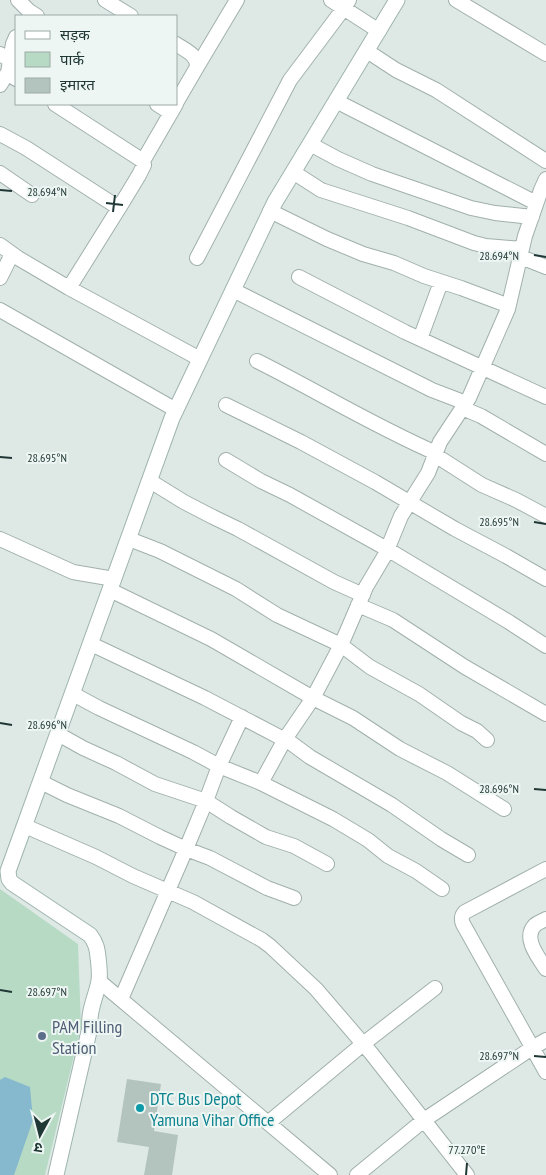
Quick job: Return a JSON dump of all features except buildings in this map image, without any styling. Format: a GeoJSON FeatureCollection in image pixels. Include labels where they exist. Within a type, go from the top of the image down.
{"type":"FeatureCollection","features":[{"type":"Feature","properties":{"kind":"street"},"geometry":{"type":"LineString","coordinates":[[18,0],[32,11]]}},
{"type":"Feature","properties":{"kind":"street"},"geometry":{"type":"LineString","coordinates":[[105,0],[130,15]]}},
{"type":"Feature","properties":{"kind":"street"},"geometry":{"type":"LineString","coordinates":[[178,100],[237,0]]}},
{"type":"Feature","properties":{"kind":"street"},"geometry":{"type":"LineString","coordinates":[[331,0],[346,4],[379,31]]}},
{"type":"Feature","properties":{"kind":"street"},"geometry":{"type":"LineString","coordinates":[[56,1175],[90,1027],[89,1017],[99,980],[100,970],[97,949],[95,942],[90,936],[12,883],[4,870],[8,871],[25,826],[176,410],[270,210],[398,0]]}},
{"type":"Feature","properties":{"kind":"street"},"geometry":{"type":"LineString","coordinates":[[456,0],[546,54]]}},
{"type":"Feature","properties":{"kind":"street"},"geometry":{"type":"LineString","coordinates":[[197,258],[290,80],[346,4]]}},
{"type":"Feature","properties":{"kind":"street"},"geometry":{"type":"LineString","coordinates":[[0,85],[8,66],[15,39]]}},
{"type":"Feature","properties":{"kind":"street"},"geometry":{"type":"LineString","coordinates":[[178,45],[196,58],[198,62],[197,67]]}},
{"type":"Feature","properties":{"kind":"street"},"geometry":{"type":"LineString","coordinates":[[366,51],[396,70],[436,90],[546,161]]}},
{"type":"Feature","properties":{"kind":"street"},"geometry":{"type":"LineString","coordinates":[[336,101],[536,203]]}},
{"type":"Feature","properties":{"kind":"street"},"geometry":{"type":"LineString","coordinates":[[57,105],[143,161]]}},
{"type":"Feature","properties":{"kind":"street"},"geometry":{"type":"LineString","coordinates":[[69,288],[139,175],[144,164],[143,161],[174,107]]}},
{"type":"Feature","properties":{"kind":"street"},"geometry":{"type":"LineString","coordinates":[[0,134],[26,148],[119,208]]}},
{"type":"Feature","properties":{"kind":"street"},"geometry":{"type":"LineString","coordinates":[[310,144],[372,174],[471,208],[532,217]]}},
{"type":"Feature","properties":{"kind":"street"},"geometry":{"type":"LineString","coordinates":[[292,172],[321,190],[408,218],[474,243],[522,253],[546,267]]}},
{"type":"Feature","properties":{"kind":"street"},"geometry":{"type":"LineString","coordinates":[[0,173],[32,195]]}},
{"type":"Feature","properties":{"kind":"street"},"geometry":{"type":"LineString","coordinates":[[261,783],[285,739],[313,698],[341,645],[366,587],[388,549],[401,516],[428,473],[440,442],[464,406],[509,304],[536,203],[546,179]]}},
{"type":"Feature","properties":{"kind":"street"},"geometry":{"type":"LineString","coordinates":[[270,210],[327,239],[364,254],[394,263],[424,276],[504,304],[509,304]]}},
{"type":"Feature","properties":{"kind":"street"},"geometry":{"type":"LineString","coordinates":[[0,245],[69,288],[200,359]]}},
{"type":"Feature","properties":{"kind":"street"},"geometry":{"type":"LineString","coordinates":[[0,278],[12,254]]}},
{"type":"Feature","properties":{"kind":"street"},"geometry":{"type":"LineString","coordinates":[[299,277],[420,339],[546,397]]}},
{"type":"Feature","properties":{"kind":"street"},"geometry":{"type":"LineString","coordinates":[[420,339],[441,282]]}},
{"type":"Feature","properties":{"kind":"street"},"geometry":{"type":"LineString","coordinates":[[233,290],[464,406],[546,454]]}},
{"type":"Feature","properties":{"kind":"street"},"geometry":{"type":"LineString","coordinates":[[0,310],[176,410]]}},
{"type":"Feature","properties":{"kind":"street"},"geometry":{"type":"LineString","coordinates":[[257,361],[436,454],[482,485],[546,516]]}},
{"type":"Feature","properties":{"kind":"street"},"geometry":{"type":"LineString","coordinates":[[226,405],[301,442],[410,502],[455,530],[546,579]]}},
{"type":"Feature","properties":{"kind":"street"},"geometry":{"type":"LineString","coordinates":[[226,460],[261,481],[388,549],[546,646]]}},
{"type":"Feature","properties":{"kind":"street"},"geometry":{"type":"LineString","coordinates":[[150,481],[184,502],[238,529],[334,582],[465,667],[546,714]]}},
{"type":"Feature","properties":{"kind":"street"},"geometry":{"type":"LineString","coordinates":[[129,539],[160,551],[236,589],[276,615],[341,645],[370,667],[419,694],[487,740]]}},
{"type":"Feature","properties":{"kind":"street"},"geometry":{"type":"LineString","coordinates":[[0,540],[73,572],[112,585],[211,638],[313,698],[353,718],[400,749],[447,773],[504,809]]}},
{"type":"Feature","properties":{"kind":"street"},"geometry":{"type":"LineString","coordinates":[[91,644],[205,698],[285,739],[310,757],[392,805],[441,840],[468,855]]}},
{"type":"Feature","properties":{"kind":"street"},"geometry":{"type":"LineString","coordinates":[[73,694],[98,708],[219,766],[261,783],[333,819],[368,840],[388,856],[416,870],[442,889]]}},
{"type":"Feature","properties":{"kind":"street"},"geometry":{"type":"LineString","coordinates":[[121,999],[186,849],[219,766],[242,717]]}},
{"type":"Feature","properties":{"kind":"street"},"geometry":{"type":"LineString","coordinates":[[58,734],[154,784],[206,801],[266,837],[294,846],[327,864]]}},
{"type":"Feature","properties":{"kind":"street"},"geometry":{"type":"LineString","coordinates":[[41,782],[67,795],[119,816],[186,849],[210,858],[268,888],[294,898]]}},
{"type":"Feature","properties":{"kind":"street"},"geometry":{"type":"LineString","coordinates":[[25,826],[192,902],[270,946],[316,989],[363,1044],[467,1175]]}},
{"type":"Feature","properties":{"kind":"street"},"geometry":{"type":"LineString","coordinates":[[546,869],[465,912],[461,919],[546,1072]]}},
{"type":"Feature","properties":{"kind":"street"},"geometry":{"type":"LineString","coordinates":[[546,919],[536,925],[530,941],[546,969]]}},
{"type":"Feature","properties":{"kind":"street"},"geometry":{"type":"LineString","coordinates":[[99,980],[330,1175]]}},
{"type":"Feature","properties":{"kind":"street"},"geometry":{"type":"LineString","coordinates":[[268,1123],[363,1044],[435,988]]}},
{"type":"Feature","properties":{"kind":"street"},"geometry":{"type":"LineString","coordinates":[[47,1175],[82,1024],[89,1017]]}},
{"type":"Feature","properties":{"kind":"street"},"geometry":{"type":"LineString","coordinates":[[357,1175],[424,1120],[546,1040]]}},
{"type":"Feature","properties":{"kind":"green space"},"geometry":{"type":"Polygon","coordinates":[[[0,889],[78,944],[81,1027],[45,1175],[0,1175],[0,889]]]}},
{"type":"Feature","properties":{"kind":"water"},"geometry":{"type":"Polygon","coordinates":[[[5,1077],[30,1087],[33,1120],[14,1175],[0,1175],[0,1080],[5,1077]]]}},
{"type":"Feature","properties":{"kind":"place","name":"PAM Filling Station"},"geometry":{"type":"Point","coordinates":[42,1036]}},
{"type":"Feature","properties":{"kind":"place","name":"DTC Bus Depot Yamuna Vihar Office"},"geometry":{"type":"Point","coordinates":[140,1108]}}]}
